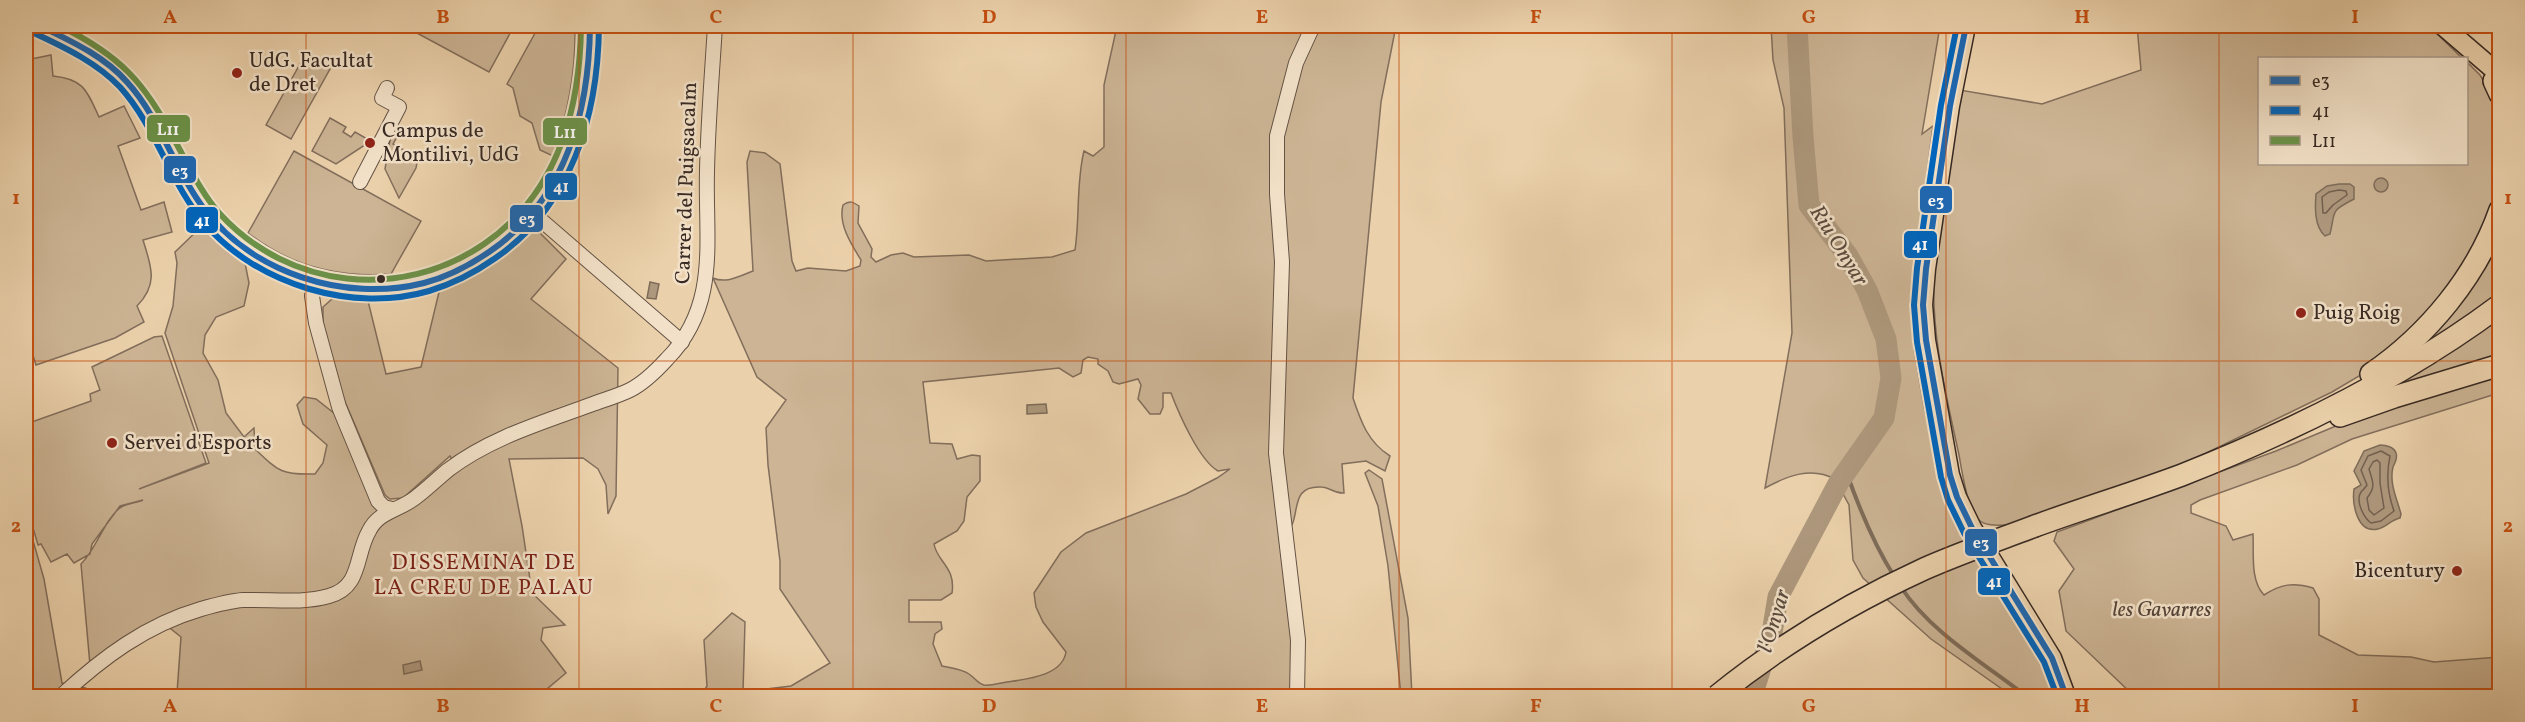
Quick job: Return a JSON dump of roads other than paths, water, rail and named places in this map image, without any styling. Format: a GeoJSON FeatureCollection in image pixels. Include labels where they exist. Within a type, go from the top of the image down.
{"type":"FeatureCollection","features":[{"type":"Feature","properties":{"kind":"highway"},"geometry":{"type":"LineString","coordinates":[[2277,434],[2301,414],[2355,384],[2380,367],[2417,336],[2447,302],[2473,266],[2498,216]]}},
{"type":"Feature","properties":{"kind":"highway"},"geometry":{"type":"LineString","coordinates":[[1717,696],[1781,649],[1852,605],[1926,569],[2036,526],[2181,475],[2249,447],[2409,366],[2454,338],[2499,305]]}},
{"type":"Feature","properties":{"kind":"highway"},"geometry":{"type":"LineString","coordinates":[[2249,447],[2286,438],[2367,406],[2499,365]]}},
{"type":"Feature","properties":{"kind":"main road"},"geometry":{"type":"LineString","coordinates":[[1966,26],[1957,60],[1933,211],[1923,304],[1926,340],[1950,475],[1957,496],[1972,528],[2052,658],[2066,696]]}},
{"type":"Feature","properties":{"kind":"main road"},"geometry":{"type":"LineString","coordinates":[[2448,31],[2463,51],[2498,84]]}},
{"type":"Feature","properties":{"kind":"street"},"geometry":{"type":"LineString","coordinates":[[40,26],[96,55],[127,82],[150,111],[192,191],[213,219],[250,251],[313,282],[363,288],[396,288],[424,283],[458,271],[510,238],[534,214],[550,190],[566,157],[581,114],[588,66],[590,26]]}},
{"type":"Feature","properties":{"kind":"street"},"geometry":{"type":"LineString","coordinates":[[50,26],[61,36]]}},
{"type":"Feature","properties":{"kind":"street","name":"Carrer del Puigsacalm"},"geometry":{"type":"LineString","coordinates":[[61,696],[95,665],[146,631],[180,615],[241,600],[284,602],[330,596],[348,586],[357,573],[367,534],[376,519],[407,503],[466,458],[491,444],[630,390],[654,373],[682,342],[695,320],[704,296],[708,270],[707,171],[715,26]]}},
{"type":"Feature","properties":{"kind":"street"},"geometry":{"type":"LineString","coordinates":[[1297,696],[1298,640],[1276,453],[1282,262],[1277,194],[1277,136],[1296,63],[1313,26]]}},
{"type":"Feature","properties":{"kind":"street"},"geometry":{"type":"LineString","coordinates":[[360,182],[405,104],[382,98],[387,88]]}},
{"type":"Feature","properties":{"kind":"street"},"geometry":{"type":"LineString","coordinates":[[534,214],[682,342]]}},
{"type":"Feature","properties":{"kind":"street"},"geometry":{"type":"LineString","coordinates":[[313,282],[312,296],[316,322],[342,417],[378,501],[384,507],[392,509]]}},
{"type":"Feature","properties":{"kind":"water"},"geometry":{"type":"Polygon","coordinates":[[[2378,178],[2384,178],[2388,185],[2384,192],[2378,192],[2374,188],[2374,182],[2378,178]]]}},
{"type":"Feature","properties":{"kind":"water"},"geometry":{"type":"Polygon","coordinates":[[[2350,184],[2354,187],[2354,199],[2337,209],[2330,234],[2325,236],[2317,222],[2316,194],[2327,186],[2350,184]]]}},
{"type":"Feature","properties":{"kind":"water"},"geometry":{"type":"Polygon","coordinates":[[[650,282],[659,284],[656,299],[647,298],[650,282]]]}},
{"type":"Feature","properties":{"kind":"water"},"geometry":{"type":"Polygon","coordinates":[[[1046,404],[1047,413],[1027,414],[1027,405],[1046,404]]]}},
{"type":"Feature","properties":{"kind":"water"},"geometry":{"type":"Polygon","coordinates":[[[2380,445],[2394,449],[2396,453],[2392,479],[2401,514],[2400,518],[2384,527],[2371,529],[2365,527],[2355,510],[2354,489],[2361,485],[2354,471],[2364,451],[2380,445]]]}},
{"type":"Feature","properties":{"kind":"water"},"geometry":{"type":"Polygon","coordinates":[[[420,661],[422,670],[404,674],[403,665],[420,661]]]}},
{"type":"Feature","properties":{"kind":"waterway","name":"Riu Onyar"},"geometry":{"type":"LineString","coordinates":[[1752,696],[1772,633],[1778,597],[1839,482],[1884,418],[1891,378],[1886,339],[1867,290],[1848,256],[1809,205],[1797,26]]}},
{"type":"Feature","properties":{"kind":"waterway"},"geometry":{"type":"LineString","coordinates":[[1846,471],[1867,525],[1894,576]]}},
{"type":"Feature","properties":{"kind":"waterway"},"geometry":{"type":"LineString","coordinates":[[1901,587],[1913,603],[1942,632],[2026,696]]}},
{"type":"Feature","properties":{"kind":"place","name":"UdG. Facultat de Dret"},"geometry":{"type":"Point","coordinates":[237,73]}},
{"type":"Feature","properties":{"kind":"place","name":"Campus de Montilivi, UdG"},"geometry":{"type":"Point","coordinates":[370,143]}},
{"type":"Feature","properties":{"kind":"place","name":"Puig Roig"},"geometry":{"type":"Point","coordinates":[2301,313]}},
{"type":"Feature","properties":{"kind":"place","name":"Servei d'Esports"},"geometry":{"type":"Point","coordinates":[112,443]}},
{"type":"Feature","properties":{"kind":"place","name":"Bicentury"},"geometry":{"type":"Point","coordinates":[2457,571]}},
{"type":"Feature","properties":{"kind":"district","name":"DISSEMINAT DE LA CREU DE PALAU"},"geometry":{"type":"Point","coordinates":[484,576]}},
{"type":"Feature","properties":{"kind":"park label","name":"les Gavarres"},"geometry":{"type":"Point","coordinates":[2162,610]}},
{"type":"Feature","properties":{"kind":"water label","name":"l'Onyar"},"geometry":{"type":"Point","coordinates":[1775,621]}}]}
